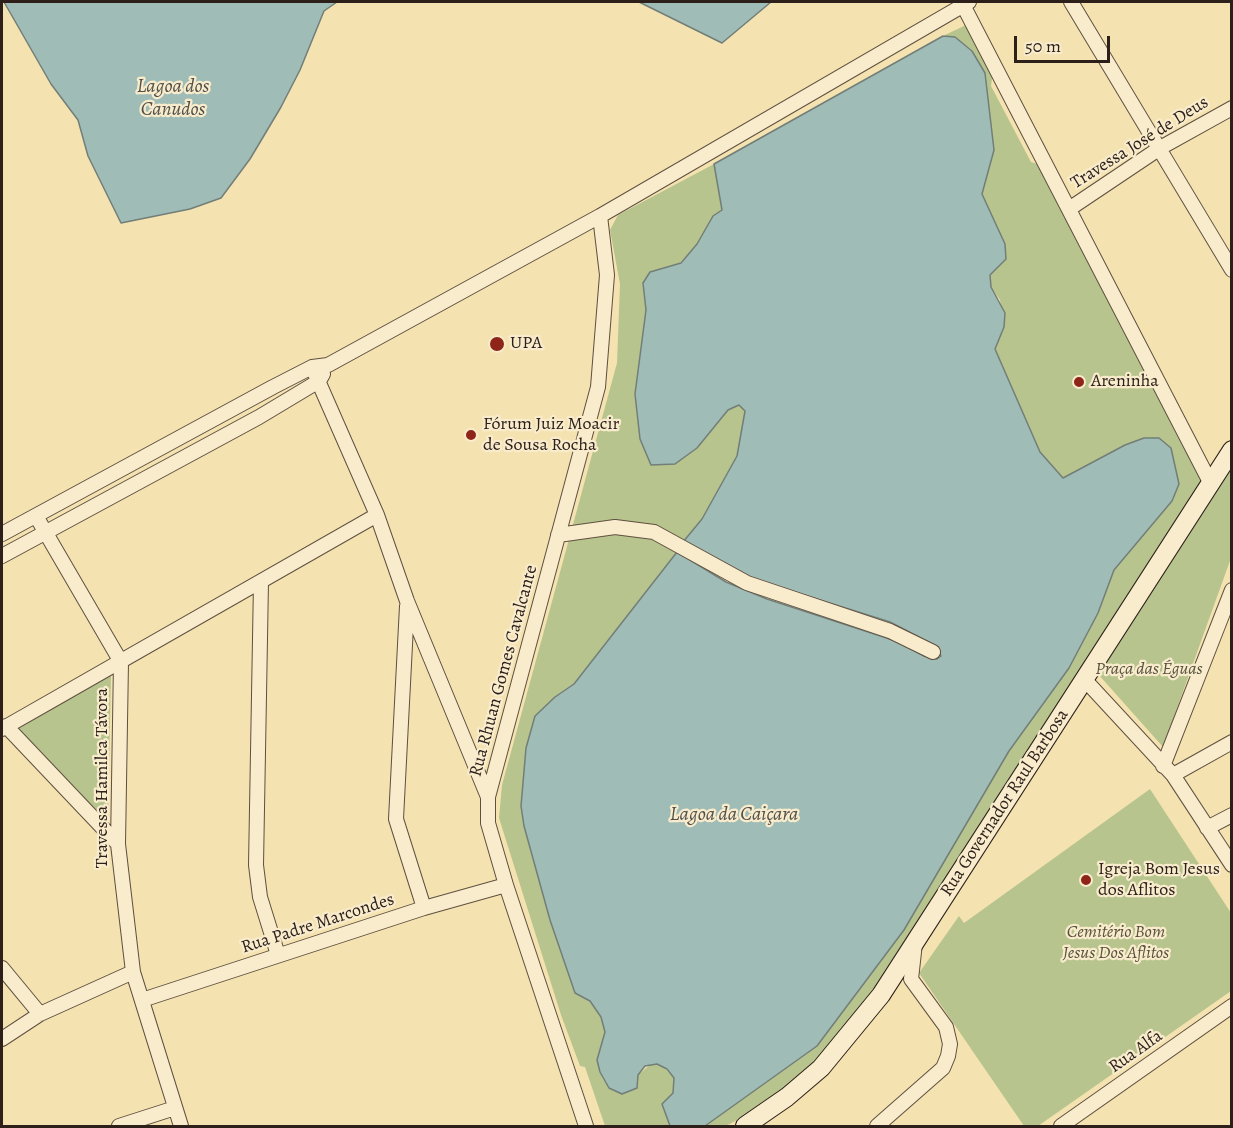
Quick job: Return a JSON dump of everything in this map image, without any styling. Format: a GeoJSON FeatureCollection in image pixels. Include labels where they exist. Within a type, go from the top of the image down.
{"type":"FeatureCollection","features":[{"type":"Feature","properties":{"kind":"street"},"geometry":{"type":"LineString","coordinates":[[1071,2],[1232,270]]}},
{"type":"Feature","properties":{"kind":"street"},"geometry":{"type":"LineString","coordinates":[[2,534],[312,367],[328,365],[600,216],[966,3],[1210,482]]}},
{"type":"Feature","properties":{"kind":"street","name":"Travessa José de Deus"},"geometry":{"type":"LineString","coordinates":[[1069,209],[1160,148],[1232,108]]}},
{"type":"Feature","properties":{"kind":"street","name":"Rua Rhuan Gomes Cavalcante"},"geometry":{"type":"LineString","coordinates":[[586,1126],[506,885],[488,823],[488,797],[598,387],[607,275],[600,216]]}},
{"type":"Feature","properties":{"kind":"street"},"geometry":{"type":"LineString","coordinates":[[2,556],[259,417],[320,381],[328,365]]}},
{"type":"Feature","properties":{"kind":"street"},"geometry":{"type":"LineString","coordinates":[[312,367],[377,515],[407,601],[488,797]]}},
{"type":"Feature","properties":{"kind":"street","name":"Rua Governador Raul Barbosa"},"geometry":{"type":"LineString","coordinates":[[745,1126],[788,1097],[821,1068],[881,995],[1232,450]]}},
{"type":"Feature","properties":{"kind":"street"},"geometry":{"type":"LineString","coordinates":[[117,844],[4,728],[377,515]]}},
{"type":"Feature","properties":{"kind":"street","name":"Travessa Hamilca Távora"},"geometry":{"type":"LineString","coordinates":[[36,516],[121,662],[117,844],[134,972],[181,1126]]}},
{"type":"Feature","properties":{"kind":"street"},"geometry":{"type":"LineString","coordinates":[[558,535],[615,527],[654,532],[747,583],[890,631],[933,652]]}},
{"type":"Feature","properties":{"kind":"street"},"geometry":{"type":"LineString","coordinates":[[261,582],[256,866],[260,897],[278,956]]}},
{"type":"Feature","properties":{"kind":"street"},"geometry":{"type":"LineString","coordinates":[[1168,770],[1232,590]]}},
{"type":"Feature","properties":{"kind":"street"},"geometry":{"type":"LineString","coordinates":[[407,601],[396,819],[424,908]]}},
{"type":"Feature","properties":{"kind":"street"},"geometry":{"type":"LineString","coordinates":[[1085,680],[1168,770],[1232,865]]}},
{"type":"Feature","properties":{"kind":"street"},"geometry":{"type":"LineString","coordinates":[[1168,770],[1232,742]]}},
{"type":"Feature","properties":{"kind":"street"},"geometry":{"type":"LineString","coordinates":[[1207,828],[1232,814]]}},
{"type":"Feature","properties":{"kind":"street","name":"Rua Padre Marcondes"},"geometry":{"type":"LineString","coordinates":[[142,1000],[424,908],[506,885]]}},
{"type":"Feature","properties":{"kind":"street"},"geometry":{"type":"LineString","coordinates":[[877,1126],[943,1068],[948,1056],[950,1044],[946,1027],[911,979],[915,941]]}},
{"type":"Feature","properties":{"kind":"street"},"geometry":{"type":"LineString","coordinates":[[2,969],[40,1014]]}},
{"type":"Feature","properties":{"kind":"street"},"geometry":{"type":"LineString","coordinates":[[2,1039],[40,1014],[134,972]]}},
{"type":"Feature","properties":{"kind":"street","name":"Rua Alfa"},"geometry":{"type":"LineString","coordinates":[[1061,1126],[1232,1006]]}},
{"type":"Feature","properties":{"kind":"street"},"geometry":{"type":"LineString","coordinates":[[119,1126],[175,1108]]}},
{"type":"Feature","properties":{"kind":"green space"},"geometry":{"type":"Polygon","coordinates":[[[966,25],[993,72],[991,86],[1031,162],[1044,166],[1202,481],[891,971],[806,1071],[750,1113],[726,1126],[705,1126],[817,1046],[904,930],[1009,751],[1069,668],[1098,613],[1114,570],[1172,501],[1082,469],[1062,478],[1040,452],[994,349],[1004,327],[1000,300],[991,287],[990,275],[1006,259],[1005,244],[982,194],[994,150],[985,73],[972,50],[955,37],[943,36],[966,25]]]}},
{"type":"Feature","properties":{"kind":"green space"},"geometry":{"type":"Polygon","coordinates":[[[714,164],[722,210],[713,216],[697,244],[680,263],[650,272],[643,283],[646,310],[635,395],[640,439],[675,463],[697,448],[728,410],[739,405],[746,411],[737,456],[702,519],[574,684],[555,697],[521,806],[550,920],[575,992],[590,1001],[601,1017],[605,1032],[597,1060],[604,1081],[637,1088],[638,1075],[651,1064],[662,1065],[674,1078],[673,1093],[662,1104],[670,1126],[605,1126],[585,1067],[580,1066],[561,1015],[499,818],[502,785],[617,363],[620,284],[610,230],[618,215],[714,164]]]}},
{"type":"Feature","properties":{"kind":"green space","name":"Praça das Éguas"},"geometry":{"type":"Polygon","coordinates":[[[1231,468],[1231,558],[1163,747],[1098,674],[1231,468]]]}},
{"type":"Feature","properties":{"kind":"green space"},"geometry":{"type":"Polygon","coordinates":[[[111,674],[108,826],[17,730],[111,674]]]}},
{"type":"Feature","properties":{"kind":"green space","name":"Cemitério Bom Jesus Dos Aflitos"},"geometry":{"type":"Polygon","coordinates":[[[1150,789],[1231,913],[1231,991],[1038,1126],[1024,1126],[919,973],[959,916],[964,923],[1150,789]]]}},
{"type":"Feature","properties":{"kind":"water","name":"Lagoa dos Canudos"},"geometry":{"type":"Polygon","coordinates":[[[4,2],[337,2],[324,11],[300,70],[281,107],[250,159],[221,198],[190,209],[121,223],[88,156],[78,120],[51,84],[4,2]]]}},
{"type":"Feature","properties":{"kind":"water"},"geometry":{"type":"Polygon","coordinates":[[[639,2],[771,2],[722,43],[639,2]]]}},
{"type":"Feature","properties":{"kind":"water","name":"Lagoa da Caiçara"},"geometry":{"type":"Polygon","coordinates":[[[943,36],[955,37],[972,51],[985,73],[994,150],[982,194],[1005,244],[1006,259],[990,275],[991,287],[1005,313],[1004,327],[995,349],[1040,452],[1063,478],[1125,445],[1144,438],[1159,438],[1171,448],[1179,484],[1172,501],[1114,570],[1098,613],[1069,668],[1009,751],[904,930],[817,1046],[705,1126],[670,1126],[662,1104],[673,1093],[674,1078],[667,1069],[657,1064],[645,1066],[638,1075],[637,1088],[622,1094],[609,1088],[600,1072],[597,1060],[605,1032],[601,1017],[590,1001],[575,993],[550,920],[524,826],[521,806],[526,748],[535,716],[555,697],[574,684],[677,552],[726,582],[767,599],[902,643],[924,656],[937,659],[941,656],[936,646],[890,622],[750,578],[683,542],[702,519],[737,456],[745,411],[739,405],[728,410],[697,448],[675,464],[651,465],[640,439],[635,394],[646,310],[643,283],[650,272],[681,263],[697,244],[713,216],[722,210],[714,164],[943,36]]]}},
{"type":"Feature","properties":{"kind":"place","name":"UPA"},"geometry":{"type":"Point","coordinates":[497,344]}},
{"type":"Feature","properties":{"kind":"place","name":"Areninha"},"geometry":{"type":"Point","coordinates":[1079,382]}},
{"type":"Feature","properties":{"kind":"place","name":"Fórum Juiz Moacir de Sousa Rocha"},"geometry":{"type":"Point","coordinates":[471,435]}},
{"type":"Feature","properties":{"kind":"place","name":"Igreja Bom Jesus dos Aflitos"},"geometry":{"type":"Point","coordinates":[1086,880]}}]}
